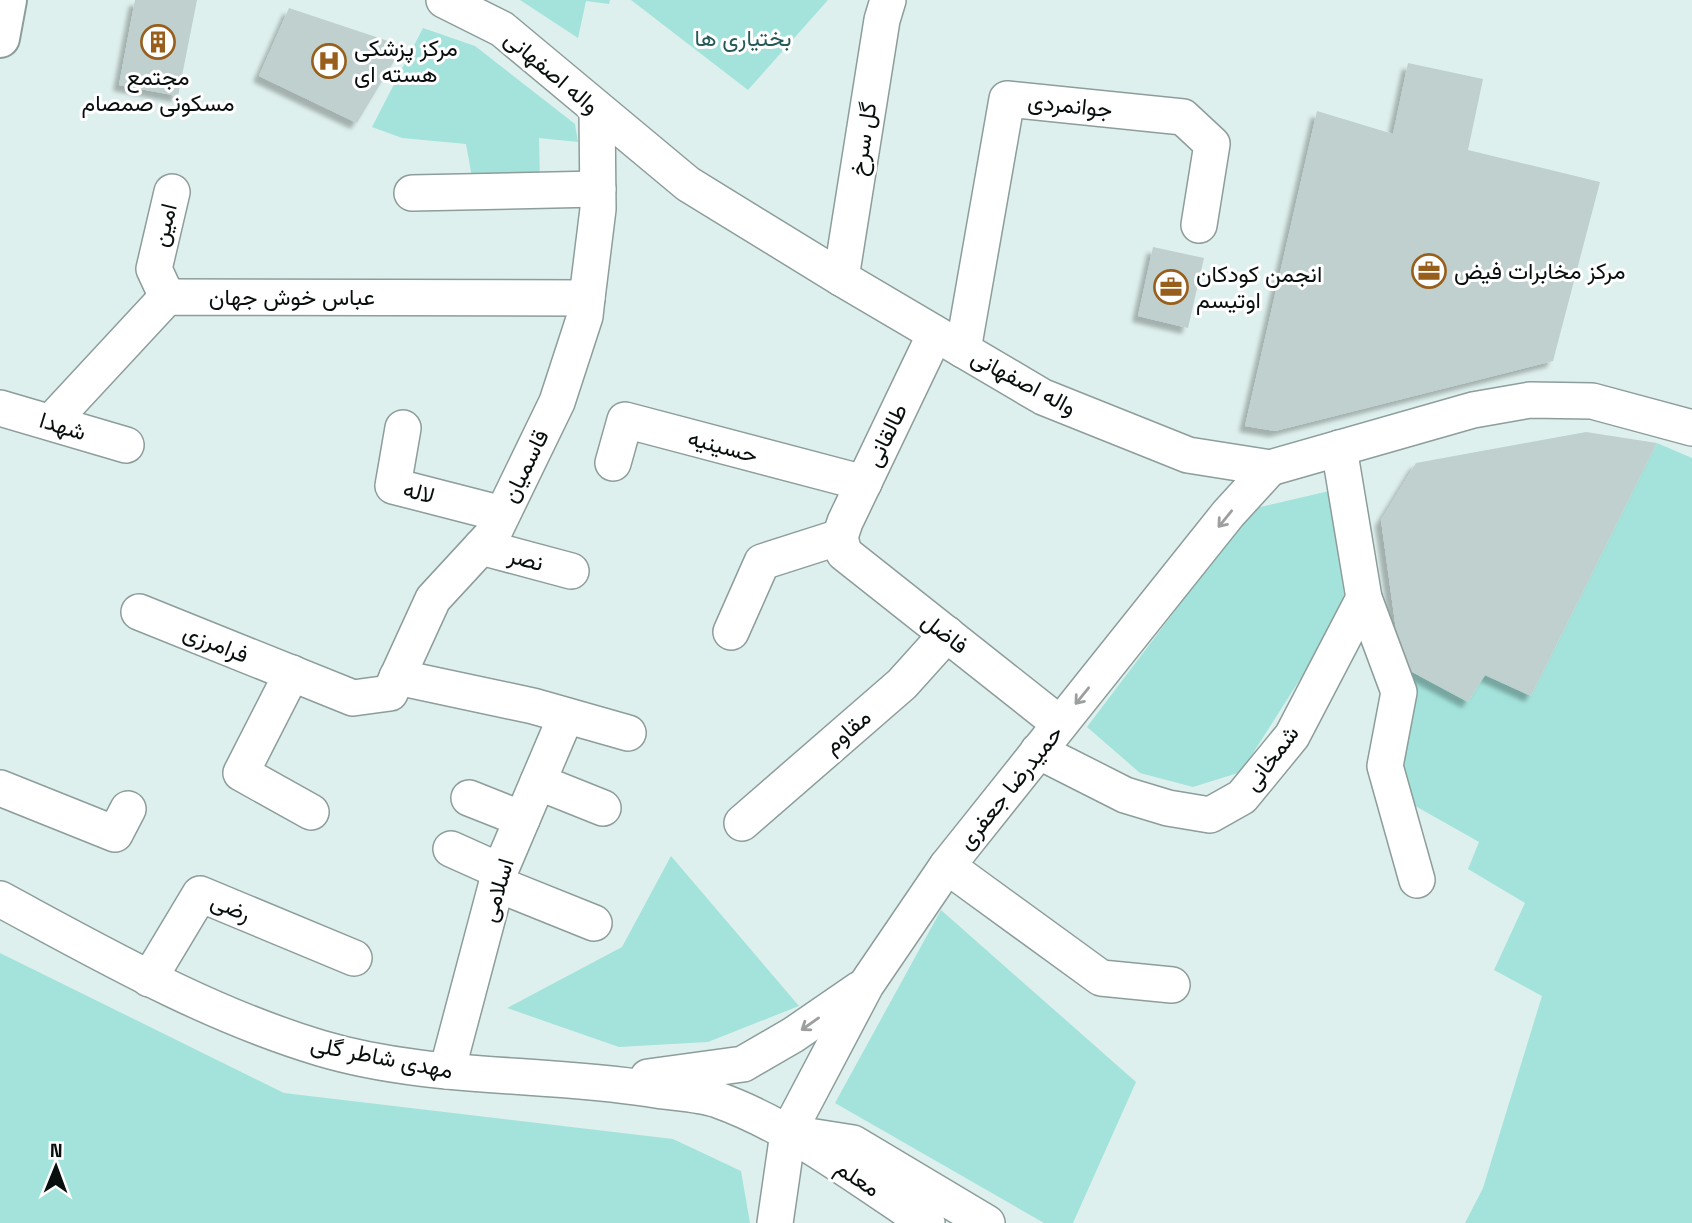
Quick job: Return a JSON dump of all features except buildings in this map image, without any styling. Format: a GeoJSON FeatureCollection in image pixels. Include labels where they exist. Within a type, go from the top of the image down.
{"type":"FeatureCollection","features":[{"type":"Feature","properties":{"kind":"main road"},"geometry":{"type":"LineString","coordinates":[[0,38],[7,0]]}},
{"type":"Feature","properties":{"kind":"street","name":"واله اصفهانی"},"geometry":{"type":"LineString","coordinates":[[444,0],[502,29],[688,184],[841,278],[1043,397],[1188,456],[1270,468],[1473,410],[1530,400],[1592,401],[1692,428]]}},
{"type":"Feature","properties":{"kind":"street","name":"گل سرخ"},"geometry":{"type":"LineString","coordinates":[[841,278],[882,20],[888,0]]}},
{"type":"Feature","properties":{"kind":"street","name":"جوانمردی"},"geometry":{"type":"LineString","coordinates":[[949,342],[1007,99],[1183,117],[1212,144],[1199,225]]}},
{"type":"Feature","properties":{"kind":"street","name":"قاسمیان"},"geometry":{"type":"LineString","coordinates":[[292,673],[353,698],[390,693],[433,599],[493,534],[557,402],[585,316],[598,209],[597,109]]}},
{"type":"Feature","properties":{"kind":"street"},"geometry":{"type":"LineString","coordinates":[[412,193],[598,190]]}},
{"type":"Feature","properties":{"kind":"street","name":"امین"},"geometry":{"type":"LineString","coordinates":[[167,297],[154,269],[172,192]]}},
{"type":"Feature","properties":{"kind":"street"},"geometry":{"type":"LineString","coordinates":[[51,422],[167,297]]}},
{"type":"Feature","properties":{"kind":"street","name":"عباس خوش جهان"},"geometry":{"type":"LineString","coordinates":[[167,297],[587,298]]}},
{"type":"Feature","properties":{"kind":"street","name":"طالقانی"},"geometry":{"type":"LineString","coordinates":[[839,537],[864,483],[949,342]]}},
{"type":"Feature","properties":{"kind":"street","name":"شهدا"},"geometry":{"type":"LineString","coordinates":[[0,408],[126,445]]}},
{"type":"Feature","properties":{"kind":"street","name":"حسینیه"},"geometry":{"type":"LineString","coordinates":[[613,463],[625,420],[864,483]]}},
{"type":"Feature","properties":{"kind":"street","name":"لاله"},"geometry":{"type":"LineString","coordinates":[[403,428],[393,486],[502,514]]}},
{"type":"Feature","properties":{"kind":"street"},"geometry":{"type":"LineString","coordinates":[[1339,448],[1364,598],[1399,692],[1385,766],[1417,880]]}},
{"type":"Feature","properties":{"kind":"street","name":"حمیدرضا جعفری"},"geometry":{"type":"LineString","coordinates":[[775,1223],[788,1133],[866,985],[947,866],[1228,514],[1270,468]]}},
{"type":"Feature","properties":{"kind":"street"},"geometry":{"type":"LineString","coordinates":[[731,632],[762,562],[839,537]]}},
{"type":"Feature","properties":{"kind":"street","name":"فاضل"},"geometry":{"type":"LineString","coordinates":[[839,537],[845,554],[1060,724]]}},
{"type":"Feature","properties":{"kind":"street","name":"نصر"},"geometry":{"type":"LineString","coordinates":[[481,547],[571,571]]}},
{"type":"Feature","properties":{"kind":"street","name":"شمخانی"},"geometry":{"type":"LineString","coordinates":[[1038,751],[1125,794],[1168,808],[1210,815],[1242,797],[1292,736],[1364,598]]}},
{"type":"Feature","properties":{"kind":"street","name":"فرامرزی"},"geometry":{"type":"LineString","coordinates":[[139,612],[292,673]]}},
{"type":"Feature","properties":{"kind":"street","name":"مقاوم"},"geometry":{"type":"LineString","coordinates":[[742,823],[902,684],[947,635]]}},
{"type":"Feature","properties":{"kind":"street"},"geometry":{"type":"LineString","coordinates":[[292,673],[241,774],[311,812]]}},
{"type":"Feature","properties":{"kind":"street"},"geometry":{"type":"LineString","coordinates":[[397,677],[628,733]]}},
{"type":"Feature","properties":{"kind":"street","name":"اسلامی"},"geometry":{"type":"LineString","coordinates":[[447,1071],[499,878],[566,716]]}},
{"type":"Feature","properties":{"kind":"street"},"geometry":{"type":"LineString","coordinates":[[538,782],[603,807]]}},
{"type":"Feature","properties":{"kind":"street"},"geometry":{"type":"LineString","coordinates":[[0,788],[115,834],[128,809]]}},
{"type":"Feature","properties":{"kind":"street"},"geometry":{"type":"LineString","coordinates":[[469,799],[522,819]]}},
{"type":"Feature","properties":{"kind":"street"},"geometry":{"type":"LineString","coordinates":[[450,849],[499,878],[594,923]]}},
{"type":"Feature","properties":{"kind":"street"},"geometry":{"type":"LineString","coordinates":[[947,866],[1101,978],[1172,985]]}},
{"type":"Feature","properties":{"kind":"street","name":"رضی"},"geometry":{"type":"LineString","coordinates":[[149,979],[200,894],[354,958]]}},
{"type":"Feature","properties":{"kind":"street","name":"مهدی شاطر گلی"},"geometry":{"type":"LineString","coordinates":[[0,899],[177,993],[322,1049],[447,1071],[608,1082],[716,1100],[788,1133]]}},
{"type":"Feature","properties":{"kind":"street"},"geometry":{"type":"LineString","coordinates":[[608,1082],[743,1064],[793,1035],[866,985]]}},
{"type":"Feature","properties":{"kind":"street"},"geometry":{"type":"LineString","coordinates":[[788,1133],[853,1143],[987,1223]]}},
{"type":"Feature","properties":{"kind":"street","name":"معلم"},"geometry":{"type":"LineString","coordinates":[[788,1133],[927,1223]]}},
{"type":"Feature","properties":{"kind":"green space"},"geometry":{"type":"Polygon","coordinates":[[[520,0],[610,0],[609,4],[586,1],[578,38],[520,0]]]}},
{"type":"Feature","properties":{"kind":"green space","name":"بختیاری ها"},"geometry":{"type":"Polygon","coordinates":[[[631,0],[828,0],[748,90],[631,0]]]}},
{"type":"Feature","properties":{"kind":"green space"},"geometry":{"type":"Polygon","coordinates":[[[423,28],[475,46],[575,124],[578,142],[539,138],[540,182],[473,183],[466,144],[402,138],[372,127],[423,28]]]}},
{"type":"Feature","properties":{"kind":"green space"},"geometry":{"type":"Polygon","coordinates":[[[1657,443],[1692,458],[1692,1223],[1465,1223],[1483,1188],[1542,996],[1494,970],[1525,903],[1468,869],[1479,842],[1410,803],[1399,766],[1414,715],[1401,666],[1468,702],[1485,675],[1531,696],[1657,443]]]}},
{"type":"Feature","properties":{"kind":"green space"},"geometry":{"type":"Polygon","coordinates":[[[1329,491],[1346,607],[1241,772],[1193,787],[1140,773],[1087,727],[1252,509],[1329,491]]]}},
{"type":"Feature","properties":{"kind":"green space"},"geometry":{"type":"Polygon","coordinates":[[[671,856],[799,1006],[708,1042],[619,1047],[507,1008],[622,947],[671,856]]]}},
{"type":"Feature","properties":{"kind":"green space"},"geometry":{"type":"Polygon","coordinates":[[[941,910],[1136,1082],[1073,1223],[1044,1223],[835,1103],[941,910]]]}},
{"type":"Feature","properties":{"kind":"green space"},"geometry":{"type":"Polygon","coordinates":[[[0,953],[284,1093],[673,1139],[741,1171],[750,1223],[0,1223],[0,953]]]}},
{"type":"Feature","properties":{"kind":"place","name":"مجتمع مسکونی صمصام"},"geometry":{"type":"Point","coordinates":[158,42]}},
{"type":"Feature","properties":{"kind":"place","name":"مرکز پزشکی هسته ای"},"geometry":{"type":"Point","coordinates":[329,61]}},
{"type":"Feature","properties":{"kind":"place","name":"مرکز مخابرات فیض"},"geometry":{"type":"Point","coordinates":[1429,271]}},
{"type":"Feature","properties":{"kind":"place","name":"انجمن کودکان اوتیسم"},"geometry":{"type":"Point","coordinates":[1171,287]}}]}
